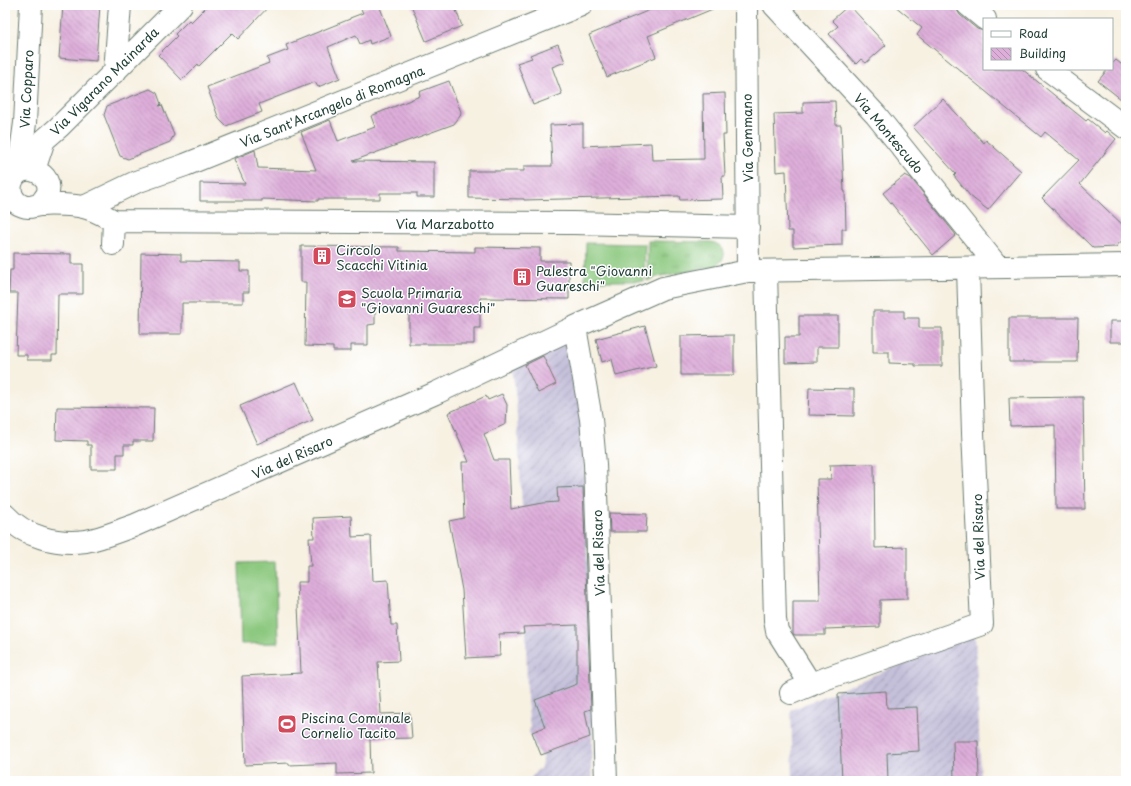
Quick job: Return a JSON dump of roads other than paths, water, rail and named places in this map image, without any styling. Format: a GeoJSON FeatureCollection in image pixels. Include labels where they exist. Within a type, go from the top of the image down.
{"type":"FeatureCollection","features":[{"type":"Feature","properties":{"kind":"street","name":"Via Copparo"},"geometry":{"type":"LineString","coordinates":[[31,5],[34,137]]}},
{"type":"Feature","properties":{"kind":"street"},"geometry":{"type":"LineString","coordinates":[[115,72],[120,5]]}},
{"type":"Feature","properties":{"kind":"street","name":"Via Vigarano Mainarda"},"geometry":{"type":"LineString","coordinates":[[26,171],[34,137],[59,127],[181,5]]}},
{"type":"Feature","properties":{"kind":"street","name":"Via Sant'Arcangelo di Romagna"},"geometry":{"type":"LineString","coordinates":[[84,207],[136,182],[185,165],[581,5]]}},
{"type":"Feature","properties":{"kind":"street","name":"Via Gemmano"},"geometry":{"type":"LineString","coordinates":[[746,5],[748,227],[757,271]]}},
{"type":"Feature","properties":{"kind":"street","name":"Via Montescudo"},"geometry":{"type":"LineString","coordinates":[[774,5],[876,116],[998,267]]}},
{"type":"Feature","properties":{"kind":"street"},"geometry":{"type":"LineString","coordinates":[[968,5],[984,18]]}},
{"type":"Feature","properties":{"kind":"street"},"geometry":{"type":"LineString","coordinates":[[1049,70],[1126,128]]}},
{"type":"Feature","properties":{"kind":"street"},"geometry":{"type":"LineString","coordinates":[[40,204],[47,194],[47,182],[42,175],[26,171],[12,181],[9,198],[23,206],[32,207],[40,204],[84,207],[114,221],[113,244]]}},
{"type":"Feature","properties":{"kind":"street","name":"Via Marzabotto"},"geometry":{"type":"LineString","coordinates":[[114,221],[573,223],[748,227]]}},
{"type":"Feature","properties":{"kind":"street","name":"Via del Risaro"},"geometry":{"type":"LineString","coordinates":[[5,515],[13,523],[31,535],[69,542],[87,540],[133,526],[438,392],[575,327],[663,288],[757,271],[1126,265]]}},
{"type":"Feature","properties":{"kind":"street","name":"Via del Risaro"},"geometry":{"type":"LineString","coordinates":[[791,693],[827,678],[982,624],[973,434],[968,268]]}},
{"type":"Feature","properties":{"kind":"street"},"geometry":{"type":"LineString","coordinates":[[757,271],[775,620],[778,630],[811,684]]}},
{"type":"Feature","properties":{"kind":"street","name":"Via del Risaro"},"geometry":{"type":"LineString","coordinates":[[575,327],[591,419],[595,464],[606,781]]}},
{"type":"Feature","properties":{"kind":"place","name":"Circolo Scacchi Vitinia"},"geometry":{"type":"Point","coordinates":[322,256]}},
{"type":"Feature","properties":{"kind":"place","name":"Palestra \"Giovanni Guareschi\""},"geometry":{"type":"Point","coordinates":[522,277]}},
{"type":"Feature","properties":{"kind":"place","name":"Scuola Primaria \"Giovanni Guareschi\""},"geometry":{"type":"Point","coordinates":[347,299]}},
{"type":"Feature","properties":{"kind":"place","name":"Piscina Comunale Cornelio Tacito"},"geometry":{"type":"Point","coordinates":[287,724]}}]}
